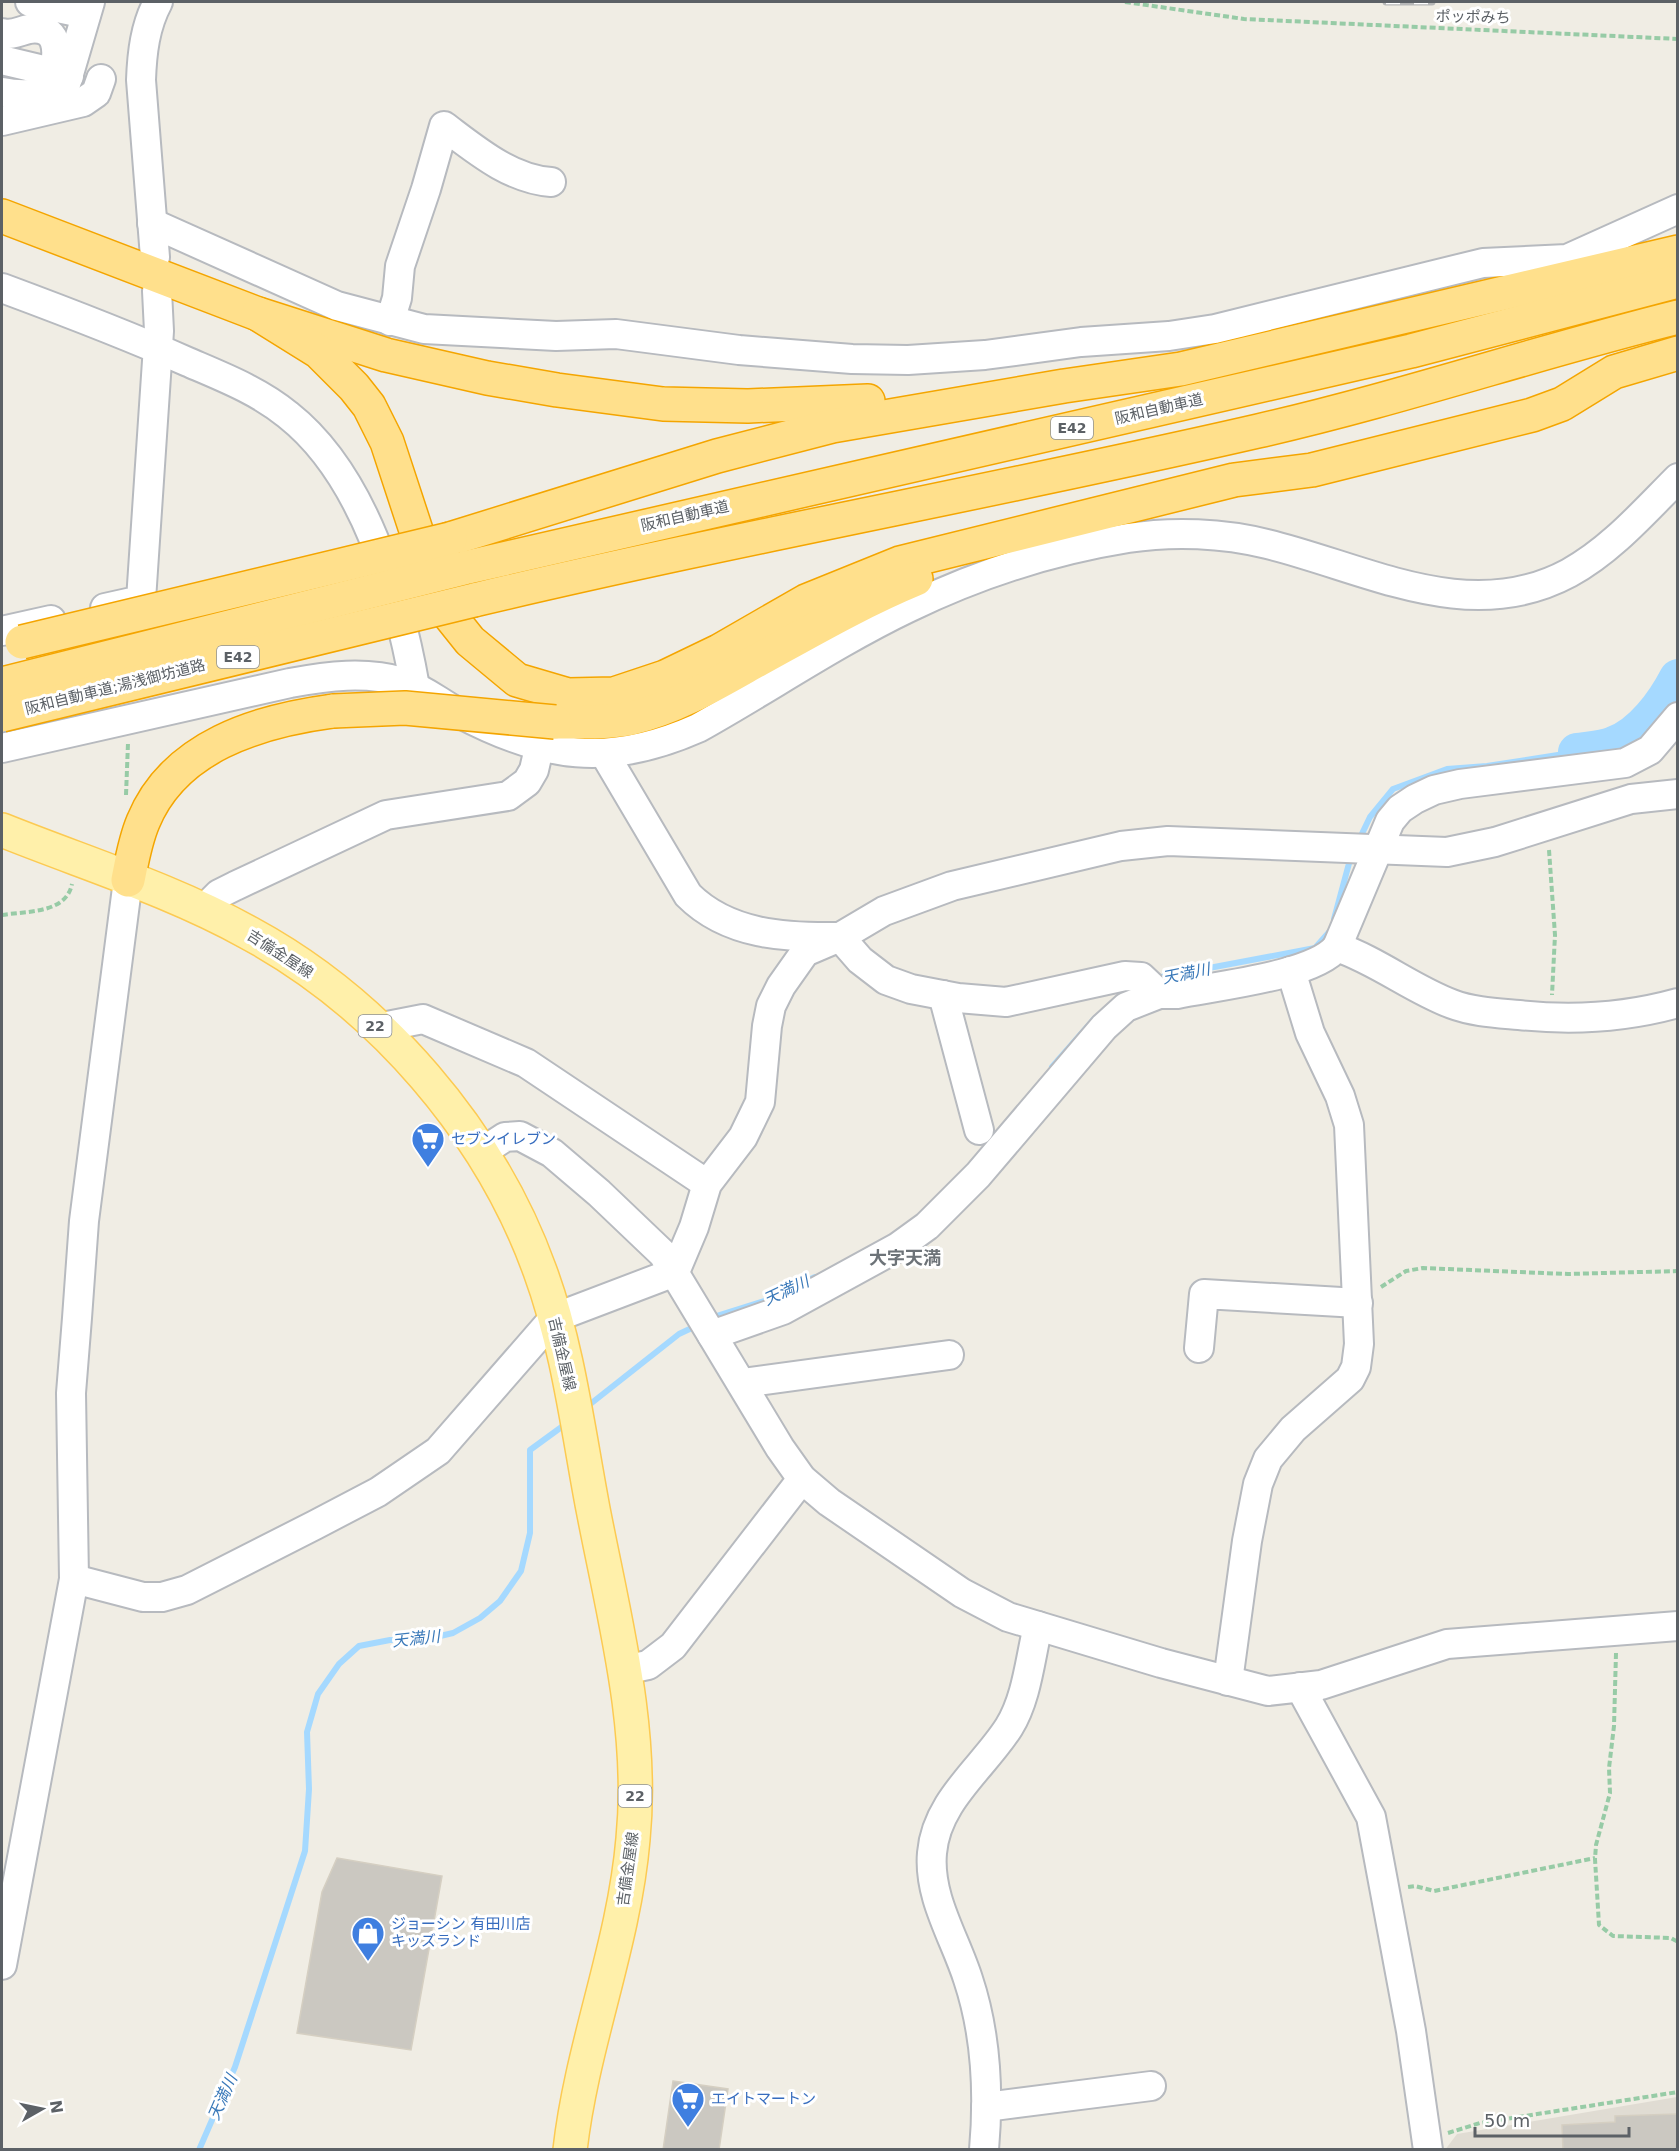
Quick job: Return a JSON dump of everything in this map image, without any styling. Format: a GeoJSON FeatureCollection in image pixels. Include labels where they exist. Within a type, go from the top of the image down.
{"type":"FeatureCollection","features":[{"type":"Feature","properties":{"kind":"highway"},"geometry":{"type":"LineString","coordinates":[[2,216],[258,314],[386,355],[557,390],[663,404],[748,406],[832,404],[1064,386]]}},
{"type":"Feature","properties":{"kind":"highway"},"geometry":{"type":"LineString","coordinates":[[8,640],[450,539],[782,438],[899,413],[1181,369],[1677,252]]}},
{"type":"Feature","properties":{"kind":"highway","name":"阪和自動車道"},"geometry":{"type":"LineString","coordinates":[[464,568],[1412,351],[1677,282]]}},
{"type":"Feature","properties":{"kind":"highway"},"geometry":{"type":"LineString","coordinates":[[258,314],[319,352],[364,400],[387,442],[425,559],[446,611],[470,641],[496,665],[517,680],[540,689],[568,695],[614,694],[665,677],[719,651],[806,601],[856,578],[900,563],[1234,480],[1312,470],[1532,415],[1562,404],[1614,372],[1677,352]]}},
{"type":"Feature","properties":{"kind":"highway","name":"阪和自動車道;湯浅御坊道路"},"geometry":{"type":"LineString","coordinates":[[2,715],[474,600],[728,542],[1260,430],[1383,399],[1677,317]]}},
{"type":"Feature","properties":{"kind":"highway"},"geometry":{"type":"LineString","coordinates":[[128,880],[136,842],[144,820],[171,778],[194,758],[221,741],[250,729],[284,719],[333,711],[405,708],[547,735],[593,723],[631,718],[669,706],[704,690],[875,596],[976,554],[1083,516]]}},
{"type":"Feature","properties":{"kind":"highway","name":"阪和自動車道;湯浅御坊道路"},"geometry":{"type":"LineString","coordinates":[[2,684],[464,568]]}},
{"type":"Feature","properties":{"kind":"main road","name":"吉備金屋線"},"geometry":{"type":"LineString","coordinates":[[5,829],[202,910],[251,934],[336,992],[377,1028],[439,1096],[482,1152],[504,1189],[525,1236],[540,1272],[554,1318],[572,1393],[624,1670],[635,1757],[633,1839],[619,1927],[581,2082],[570,2150]]}},
{"type":"Feature","properties":{"kind":"street"},"geometry":{"type":"LineString","coordinates":[[30,2],[77,7],[62,78]]}},
{"type":"Feature","properties":{"kind":"street"},"geometry":{"type":"LineString","coordinates":[[154,257],[142,72],[146,32],[158,2]]}},
{"type":"Feature","properties":{"kind":"street"},"geometry":{"type":"LineString","coordinates":[[2,33],[12,35],[32,28],[50,34],[56,42],[62,78]]}},
{"type":"Feature","properties":{"kind":"street"},"geometry":{"type":"LineString","coordinates":[[2,60],[62,78],[101,80],[142,72]]}},
{"type":"Feature","properties":{"kind":"street"},"geometry":{"type":"LineString","coordinates":[[2,92],[27,94],[62,78]]}},
{"type":"Feature","properties":{"kind":"street"},"geometry":{"type":"LineString","coordinates":[[2,121],[83,102],[96,93],[101,80]]}},
{"type":"Feature","properties":{"kind":"street"},"geometry":{"type":"LineString","coordinates":[[390,321],[397,298],[400,266],[444,126],[474,148],[522,176],[551,182]]}},
{"type":"Feature","properties":{"kind":"street"},"geometry":{"type":"LineString","coordinates":[[152,223],[337,306],[424,329],[556,336],[616,334],[739,350],[840,358],[937,359],[1081,342],[1169,336],[1215,329],[1483,263],[1568,259],[1677,209]]}},
{"type":"Feature","properties":{"kind":"street"},"geometry":{"type":"LineString","coordinates":[[2,288],[158,349],[261,396],[289,415],[322,450],[355,503],[386,566],[405,630],[415,687]]}},
{"type":"Feature","properties":{"kind":"street"},"geometry":{"type":"LineString","coordinates":[[8,640],[141,600],[158,349],[157,291]]}},
{"type":"Feature","properties":{"kind":"street"},"geometry":{"type":"LineString","coordinates":[[8,749],[129,718],[327,676],[372,676],[415,687],[480,723],[547,735],[571,753],[604,753],[639,748],[673,739],[714,719],[832,649],[908,608],[980,578],[1054,555],[1129,538],[1210,535],[1264,543],[1419,590],[1459,595],[1503,594],[1544,584],[1581,566],[1617,538],[1677,478]]}},
{"type":"Feature","properties":{"kind":"street"},"geometry":{"type":"LineString","coordinates":[[706,1324],[783,1310],[898,1247],[927,1226],[985,1167],[1104,1027],[1126,1007],[1159,994],[1177,994],[1291,971],[1330,957],[1337,947],[1373,849],[1400,809],[1434,790],[1460,784],[1625,763],[1650,750],[1677,717]]}},
{"type":"Feature","properties":{"kind":"street"},"geometry":{"type":"LineString","coordinates":[[202,910],[227,890],[386,815],[508,796],[527,782],[534,771],[547,735]]}},
{"type":"Feature","properties":{"kind":"street"},"geometry":{"type":"LineString","coordinates":[[604,753],[688,895],[701,907],[736,925],[765,934],[794,938],[840,937]]}},
{"type":"Feature","properties":{"kind":"street"},"geometry":{"type":"LineString","coordinates":[[74,1579],[143,1597],[162,1597],[179,1592],[378,1492],[438,1451],[554,1318],[675,1272],[694,1227],[707,1184],[743,1137],[760,1102],[767,1026],[771,1006],[781,986],[805,952],[840,937],[884,911],[952,886],[1121,846],[1168,841],[1406,852],[1463,849],[1630,800],[1677,794]]}},
{"type":"Feature","properties":{"kind":"street"},"geometry":{"type":"LineString","coordinates":[[2,1965],[74,1579],[72,1392],[77,1307],[84,1221],[128,880]]}},
{"type":"Feature","properties":{"kind":"street"},"geometry":{"type":"LineString","coordinates":[[840,937],[860,960],[886,980],[911,989],[943,995],[1006,1002],[1125,976],[1141,977],[1159,994]]}},
{"type":"Feature","properties":{"kind":"street"},"geometry":{"type":"LineString","coordinates":[[1337,947],[1364,956],[1452,1004],[1485,1012],[1548,1019],[1588,1019],[1636,1014],[1677,1003]]}},
{"type":"Feature","properties":{"kind":"street"},"geometry":{"type":"LineString","coordinates":[[1228,1681],[1247,1541],[1258,1484],[1268,1459],[1286,1437],[1350,1379],[1356,1367],[1359,1344],[1349,1125],[1334,1082],[1310,1034],[1291,971]]}},
{"type":"Feature","properties":{"kind":"street"},"geometry":{"type":"LineString","coordinates":[[943,995],[979,1130]]}},
{"type":"Feature","properties":{"kind":"street"},"geometry":{"type":"LineString","coordinates":[[377,1028],[423,1019],[526,1063],[707,1184]]}},
{"type":"Feature","properties":{"kind":"street"},"geometry":{"type":"LineString","coordinates":[[482,1152],[505,1137],[520,1136],[552,1153],[646,1234],[675,1272],[802,1479],[829,1502],[983,1606],[1038,1626],[1268,1691],[1321,1685],[1447,1644],[1677,1626]]}},
{"type":"Feature","properties":{"kind":"street"},"geometry":{"type":"LineString","coordinates":[[1199,1348],[1204,1294],[1358,1306]]}},
{"type":"Feature","properties":{"kind":"street"},"geometry":{"type":"LineString","coordinates":[[742,1383],[949,1354]]}},
{"type":"Feature","properties":{"kind":"street"},"geometry":{"type":"LineString","coordinates":[[624,1670],[648,1665],[673,1646],[802,1479]]}},
{"type":"Feature","properties":{"kind":"street"},"geometry":{"type":"LineString","coordinates":[[984,2150],[987,2106],[981,2031],[976,2004],[937,1894],[931,1870],[932,1851],[949,1806],[961,1787],[998,1742],[1016,1713],[1038,1626]]}},
{"type":"Feature","properties":{"kind":"street"},"geometry":{"type":"LineString","coordinates":[[1300,1688],[1371,1817],[1412,2031],[1426,2145]]}},
{"type":"Feature","properties":{"kind":"street"},"geometry":{"type":"LineString","coordinates":[[987,2106],[1151,2086]]}},
{"type":"Feature","properties":{"kind":"path","name":"ポッポみち"},"geometry":{"type":"LineString","coordinates":[[1125,2],[1244,19],[1677,39]]}},
{"type":"Feature","properties":{"kind":"path"},"geometry":{"type":"LineString","coordinates":[[126,800],[129,718]]}},
{"type":"Feature","properties":{"kind":"path"},"geometry":{"type":"LineString","coordinates":[[1546,825],[1555,935],[1548,1019]]}},
{"type":"Feature","properties":{"kind":"path"},"geometry":{"type":"LineString","coordinates":[[2,915],[54,906],[65,900],[70,893],[76,860]]}},
{"type":"Feature","properties":{"kind":"path"},"geometry":{"type":"LineString","coordinates":[[1358,1306],[1385,1283],[1414,1269],[1568,1274],[1677,1271]]}},
{"type":"Feature","properties":{"kind":"path"},"geometry":{"type":"LineString","coordinates":[[1616,1631],[1614,1716],[1609,1768],[1610,1793],[1595,1857],[1598,1915],[1603,1930],[1613,1936],[1671,1938],[1677,1942]]}},
{"type":"Feature","properties":{"kind":"path"},"geometry":{"type":"LineString","coordinates":[[1386,1891],[1416,1886],[1434,1891],[1595,1857]]}},
{"type":"Feature","properties":{"kind":"path"},"geometry":{"type":"LineString","coordinates":[[1426,2145],[1480,2123],[1677,2092]]}},
{"type":"Feature","properties":{"kind":"shaded area"},"geometry":{"type":"Polygon","coordinates":[[[1677,2097],[1677,2149],[1445,2150],[1457,2134],[1677,2097]]]}},
{"type":"Feature","properties":{"kind":"building","name":"ジョーシン 有田川店 キッズランド"},"geometry":{"type":"Polygon","coordinates":[[[337,1858],[442,1876],[411,2050],[297,2033],[322,1892],[337,1858]]]}},
{"type":"Feature","properties":{"kind":"building"},"geometry":{"type":"Polygon","coordinates":[[[673,2081],[728,2089],[719,2150],[663,2150],[673,2081]]]}},
{"type":"Feature","properties":{"kind":"building"},"geometry":{"type":"Polygon","coordinates":[[[1677,2114],[1677,2150],[1563,2150],[1562,2125],[1615,2122],[1615,2116],[1677,2114]]]}},
{"type":"Feature","properties":{"kind":"waterway","name":"天満川"},"geometry":{"type":"LineString","coordinates":[[1577,752],[1610,747],[1634,734],[1652,717],[1678,678]]}},
{"type":"Feature","properties":{"kind":"waterway","name":"天満川"},"geometry":{"type":"LineString","coordinates":[[1358,842],[1370,817],[1393,789],[1447,769],[1487,766],[1577,752]]}},
{"type":"Feature","properties":{"kind":"waterway","name":"天満川"},"geometry":{"type":"LineString","coordinates":[[1334,919],[1351,856]]}},
{"type":"Feature","properties":{"kind":"waterway","name":"天満川"},"geometry":{"type":"LineString","coordinates":[[1156,978],[1315,948],[1330,931]]}},
{"type":"Feature","properties":{"kind":"waterway","name":"天満川"},"geometry":{"type":"LineString","coordinates":[[1052,1067],[1095,1018]]}},
{"type":"Feature","properties":{"kind":"waterway","name":"天満川"},"geometry":{"type":"LineString","coordinates":[[710,1318],[764,1301],[815,1277]]}},
{"type":"Feature","properties":{"kind":"waterway","name":"天満川"},"geometry":{"type":"LineString","coordinates":[[584,1409],[679,1334],[696,1326]]}},
{"type":"Feature","properties":{"kind":"waterway","name":"天満川"},"geometry":{"type":"LineString","coordinates":[[199,2150],[235,2067],[305,1851],[309,1789],[307,1732],[318,1694],[339,1664],[359,1646],[390,1640],[423,1640],[453,1633],[480,1618],[500,1601],[521,1571],[530,1533],[530,1450],[567,1423]]}},
{"type":"Feature","properties":{"kind":"railway"},"geometry":{"type":"LineString","coordinates":[[1386,2],[1432,2]]}},
{"type":"Feature","properties":{"kind":"place","name":"セブンイレブン"},"geometry":{"type":"Point","coordinates":[428,1168]}},
{"type":"Feature","properties":{"kind":"place","name":"ジョーシン 有田川店 キッズランド"},"geometry":{"type":"Point","coordinates":[368,1962]}},
{"type":"Feature","properties":{"kind":"place","name":"エイトマートン"},"geometry":{"type":"Point","coordinates":[688,2128]}},
{"type":"Feature","properties":{"kind":"district","name":"大字天満"},"geometry":{"type":"Point","coordinates":[905,1258]}}]}
